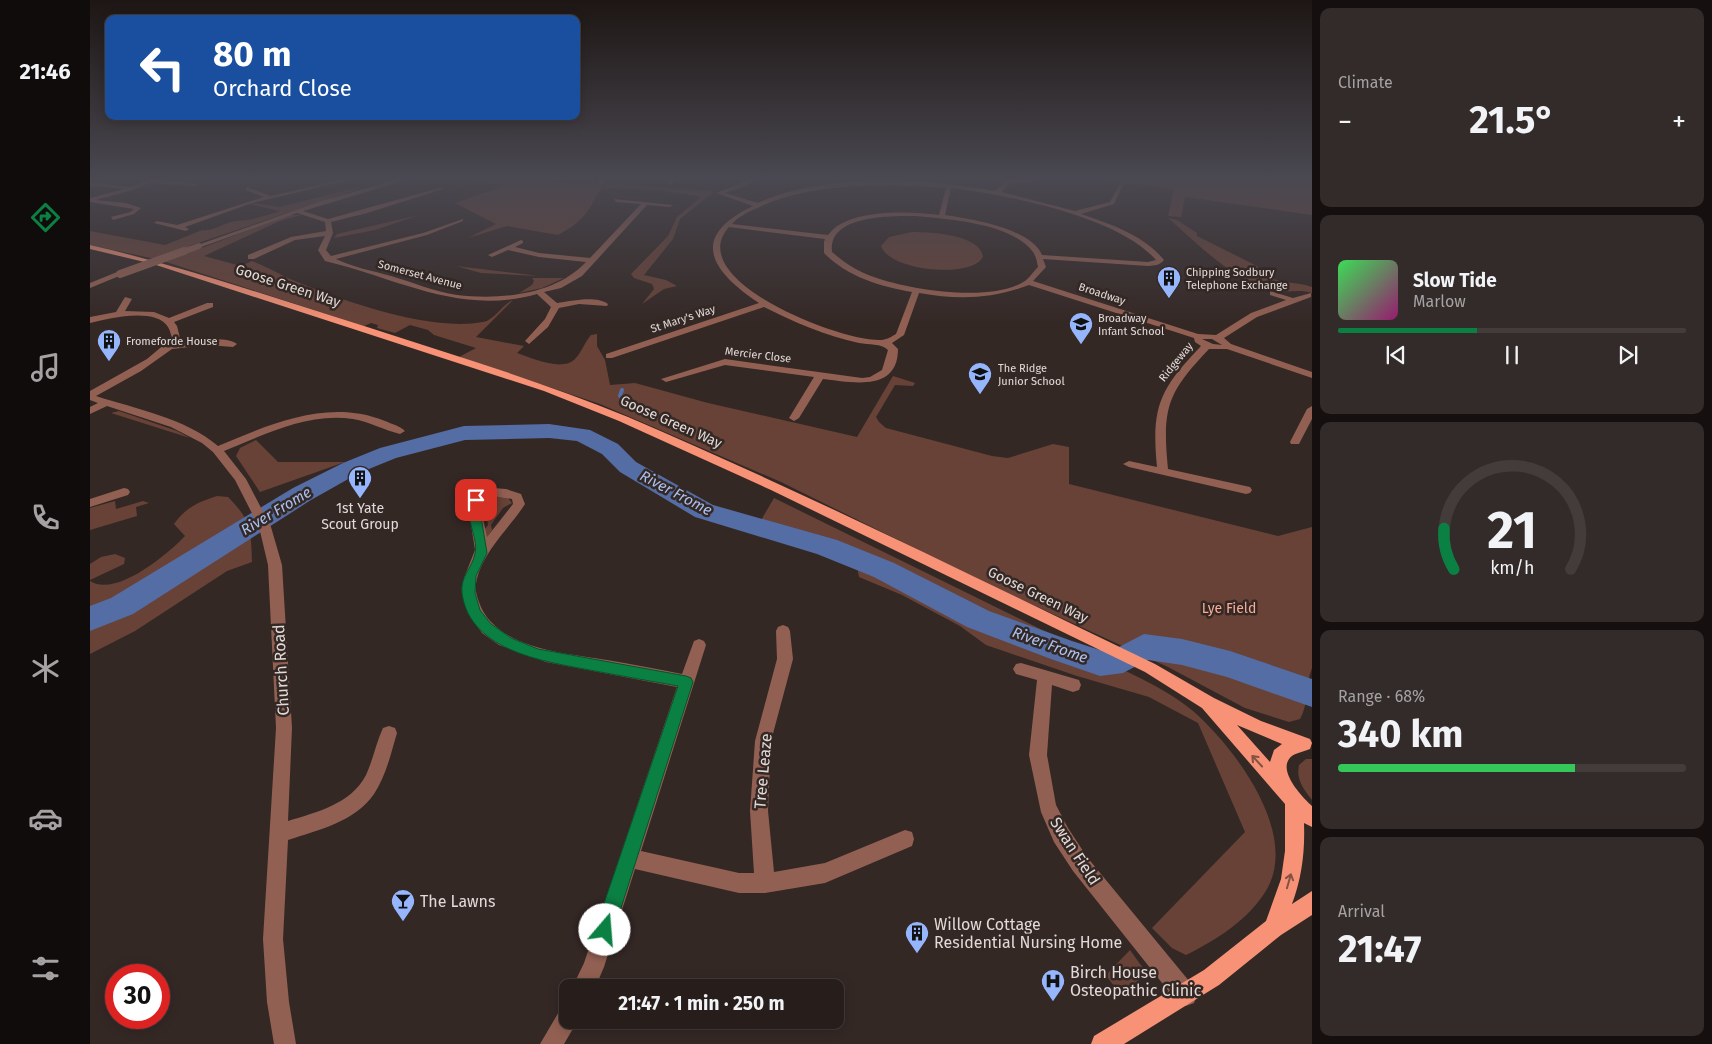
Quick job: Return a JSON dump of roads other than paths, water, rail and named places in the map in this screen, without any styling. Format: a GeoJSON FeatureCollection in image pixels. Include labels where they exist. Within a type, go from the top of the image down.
{"type":"FeatureCollection","features":[{"type":"Feature","properties":{"kind":"main road","name":"Goose Green Way"},"geometry":{"type":"LineString","coordinates":[[90,247],[164,265],[562,395],[623,419],[766,483],[1101,644],[1150,668],[1208,704],[1255,726],[1309,744]]}},
{"type":"Feature","properties":{"kind":"main road","name":"Goose Green Way"},"geometry":{"type":"LineString","coordinates":[[1208,704],[1292,799],[1312,818]]}},
{"type":"Feature","properties":{"kind":"main road"},"geometry":{"type":"LineString","coordinates":[[1274,928],[1290,879],[1295,851],[1292,799],[1281,781],[1278,766],[1281,755],[1290,747],[1309,744]]}},
{"type":"Feature","properties":{"kind":"main road"},"geometry":{"type":"LineString","coordinates":[[1102,1044],[1186,995],[1241,957],[1274,928],[1296,915],[1312,902]]}},
{"type":"Feature","properties":{"kind":"street"},"geometry":{"type":"LineString","coordinates":[[171,226],[193,231]]}},
{"type":"Feature","properties":{"kind":"street"},"geometry":{"type":"LineString","coordinates":[[178,227],[182,226]]}},
{"type":"Feature","properties":{"kind":"street"},"geometry":{"type":"LineString","coordinates":[[90,286],[255,226]]}},
{"type":"Feature","properties":{"kind":"street"},"geometry":{"type":"LineString","coordinates":[[328,259],[322,250],[330,233],[329,226]]}},
{"type":"Feature","properties":{"kind":"street","name":"Somerset Avenue"},"geometry":{"type":"LineString","coordinates":[[328,259],[415,238],[446,226]]}},
{"type":"Feature","properties":{"kind":"street","name":"Somerset Avenue"},"geometry":{"type":"LineString","coordinates":[[328,259],[366,272],[455,297],[490,299],[539,292],[574,278],[623,226]]}},
{"type":"Feature","properties":{"kind":"street"},"geometry":{"type":"LineString","coordinates":[[727,226],[717,241],[718,260],[735,284],[764,304],[790,317],[832,332],[869,342],[886,344],[893,342],[900,335],[916,291]]}},
{"type":"Feature","properties":{"kind":"street"},"geometry":{"type":"LineString","coordinates":[[733,226],[828,237]]}},
{"type":"Feature","properties":{"kind":"street"},"geometry":{"type":"LineString","coordinates":[[842,226],[828,237],[826,245],[828,253],[849,271],[884,284],[916,291],[951,294],[985,293],[1013,288],[1029,282],[1040,272],[1042,267],[1041,257],[1032,247],[1010,233],[989,226]]}},
{"type":"Feature","properties":{"kind":"street"},"geometry":{"type":"LineString","coordinates":[[1041,257],[1148,264],[1159,262],[1158,258],[1145,247],[1122,232],[1107,226]]}},
{"type":"Feature","properties":{"kind":"street"},"geometry":{"type":"LineString","coordinates":[[253,255],[293,238],[330,233]]}},
{"type":"Feature","properties":{"kind":"street"},"geometry":{"type":"LineString","coordinates":[[492,255],[520,242]]}},
{"type":"Feature","properties":{"kind":"street"},"geometry":{"type":"LineString","coordinates":[[508,248],[539,255],[591,260]]}},
{"type":"Feature","properties":{"kind":"street","name":"Broadway"},"geometry":{"type":"LineString","coordinates":[[1029,282],[1198,337]]}},
{"type":"Feature","properties":{"kind":"street"},"geometry":{"type":"LineString","coordinates":[[539,292],[555,306],[599,302]]}},
{"type":"Feature","properties":{"kind":"street"},"geometry":{"type":"LineString","coordinates":[[1273,293],[1290,299]]}},
{"type":"Feature","properties":{"kind":"street"},"geometry":{"type":"LineString","coordinates":[[1217,338],[1254,315],[1290,299],[1308,294]]}},
{"type":"Feature","properties":{"kind":"street"},"geometry":{"type":"LineString","coordinates":[[119,314],[128,299]]}},
{"type":"Feature","properties":{"kind":"street","name":"St Mary's Way"},"geometry":{"type":"LineString","coordinates":[[609,356],[764,304]]}},
{"type":"Feature","properties":{"kind":"street"},"geometry":{"type":"LineString","coordinates":[[169,321],[198,308],[210,305]]}},
{"type":"Feature","properties":{"kind":"street"},"geometry":{"type":"LineString","coordinates":[[529,337],[552,318],[555,306]]}},
{"type":"Feature","properties":{"kind":"street"},"geometry":{"type":"LineString","coordinates":[[90,320],[119,314],[149,314],[169,321],[176,332],[176,338],[171,346]]}},
{"type":"Feature","properties":{"kind":"street"},"geometry":{"type":"LineString","coordinates":[[1226,346],[1225,342],[1217,338],[1198,337],[1198,340],[1207,345],[1218,348],[1226,346],[1312,375]]}},
{"type":"Feature","properties":{"kind":"street"},"geometry":{"type":"LineString","coordinates":[[90,396],[171,346],[208,342],[233,344]]}},
{"type":"Feature","properties":{"kind":"street","name":"Mercier Close"},"geometry":{"type":"LineString","coordinates":[[666,379],[725,362],[862,381],[879,377],[886,372],[893,355],[893,350],[886,344]]}},
{"type":"Feature","properties":{"kind":"street","name":"Ridgeway"},"geometry":{"type":"LineString","coordinates":[[1163,472],[1159,425],[1160,411],[1174,382],[1207,345]]}},
{"type":"Feature","properties":{"kind":"street"},"geometry":{"type":"LineString","coordinates":[[794,418],[820,376]]}},
{"type":"Feature","properties":{"kind":"street","name":"Church Road"},"geometry":{"type":"LineString","coordinates":[[90,396],[187,430],[217,450],[240,480],[266,527],[275,565],[284,718],[279,833],[274,875],[273,939],[278,1002],[285,1044]]}},
{"type":"Feature","properties":{"kind":"street"},"geometry":{"type":"LineString","coordinates":[[90,411],[106,402]]}},
{"type":"Feature","properties":{"kind":"street"},"geometry":{"type":"LineString","coordinates":[[1295,442],[1312,409]]}},
{"type":"Feature","properties":{"kind":"street"},"geometry":{"type":"LineString","coordinates":[[217,450],[291,422],[330,414],[360,415],[383,423],[400,432]]}},
{"type":"Feature","properties":{"kind":"street"},"geometry":{"type":"LineString","coordinates":[[1129,464],[1246,490]]}},
{"type":"Feature","properties":{"kind":"street"},"geometry":{"type":"LineString","coordinates":[[90,503],[124,492]]}},
{"type":"Feature","properties":{"kind":"street"},"geometry":{"type":"LineString","coordinates":[[481,553],[470,576],[468,593],[474,611],[487,628],[506,642],[554,658],[686,682]]}},
{"type":"Feature","properties":{"kind":"street","name":"Tree Leaze"},"geometry":{"type":"LineString","coordinates":[[765,883],[759,811],[762,751],[785,659],[783,631]]}},
{"type":"Feature","properties":{"kind":"street"},"geometry":{"type":"LineString","coordinates":[[587,979],[593,967],[699,645]]}},
{"type":"Feature","properties":{"kind":"street"},"geometry":{"type":"LineString","coordinates":[[1021,669],[1073,685]]}},
{"type":"Feature","properties":{"kind":"street","name":"Swan Field"},"geometry":{"type":"LineString","coordinates":[[1045,677],[1038,755],[1047,806],[1061,835],[1080,864],[1186,995]]}},
{"type":"Feature","properties":{"kind":"street"},"geometry":{"type":"LineString","coordinates":[[279,833],[336,814],[352,804],[368,788],[388,733]]}},
{"type":"Feature","properties":{"kind":"street"},"geometry":{"type":"LineString","coordinates":[[628,858],[739,883],[765,883],[825,873],[905,839]]}},
{"type":"Feature","properties":{"kind":"street"},"geometry":{"type":"LineString","coordinates":[[550,1044],[560,1029]]}},
{"type":"Feature","properties":{"kind":"waterway"},"geometry":{"type":"LineString","coordinates":[[620,396],[622,390]]}},
{"type":"Feature","properties":{"kind":"waterway","name":"River Frome"},"geometry":{"type":"LineString","coordinates":[[90,619],[122,606],[302,494],[351,468],[388,453],[464,433],[549,431],[582,435],[610,449],[628,467],[704,511],[827,547],[884,570],[978,619],[1062,650],[1100,663],[1123,660],[1144,647],[1182,652],[1230,664],[1312,693]]}},
{"type":"Feature","properties":{"kind":"place","name":"Chipping Sodbury Telephone Exchange"},"geometry":{"type":"Point","coordinates":[1169,299]}},
{"type":"Feature","properties":{"kind":"place","name":"Broadway Infant School"},"geometry":{"type":"Point","coordinates":[1081,345]}},
{"type":"Feature","properties":{"kind":"place","name":"Fromeforde House"},"geometry":{"type":"Point","coordinates":[109,362]}},
{"type":"Feature","properties":{"kind":"place","name":"The Ridge Junior School"},"geometry":{"type":"Point","coordinates":[980,395]}},
{"type":"Feature","properties":{"kind":"place","name":"1st Yate Scout Group"},"geometry":{"type":"Point","coordinates":[360,499]}},
{"type":"Feature","properties":{"kind":"place","name":"The Lawns"},"geometry":{"type":"Point","coordinates":[403,922]}},
{"type":"Feature","properties":{"kind":"place","name":"Willow Cottage Residential Nursing Home"},"geometry":{"type":"Point","coordinates":[917,954]}},
{"type":"Feature","properties":{"kind":"place","name":"Birch House Osteopathic Clinic"},"geometry":{"type":"Point","coordinates":[1053,1002]}},
{"type":"Feature","properties":{"kind":"park label","name":"Lye Field"},"geometry":{"type":"Point","coordinates":[1229,608]}}]}
